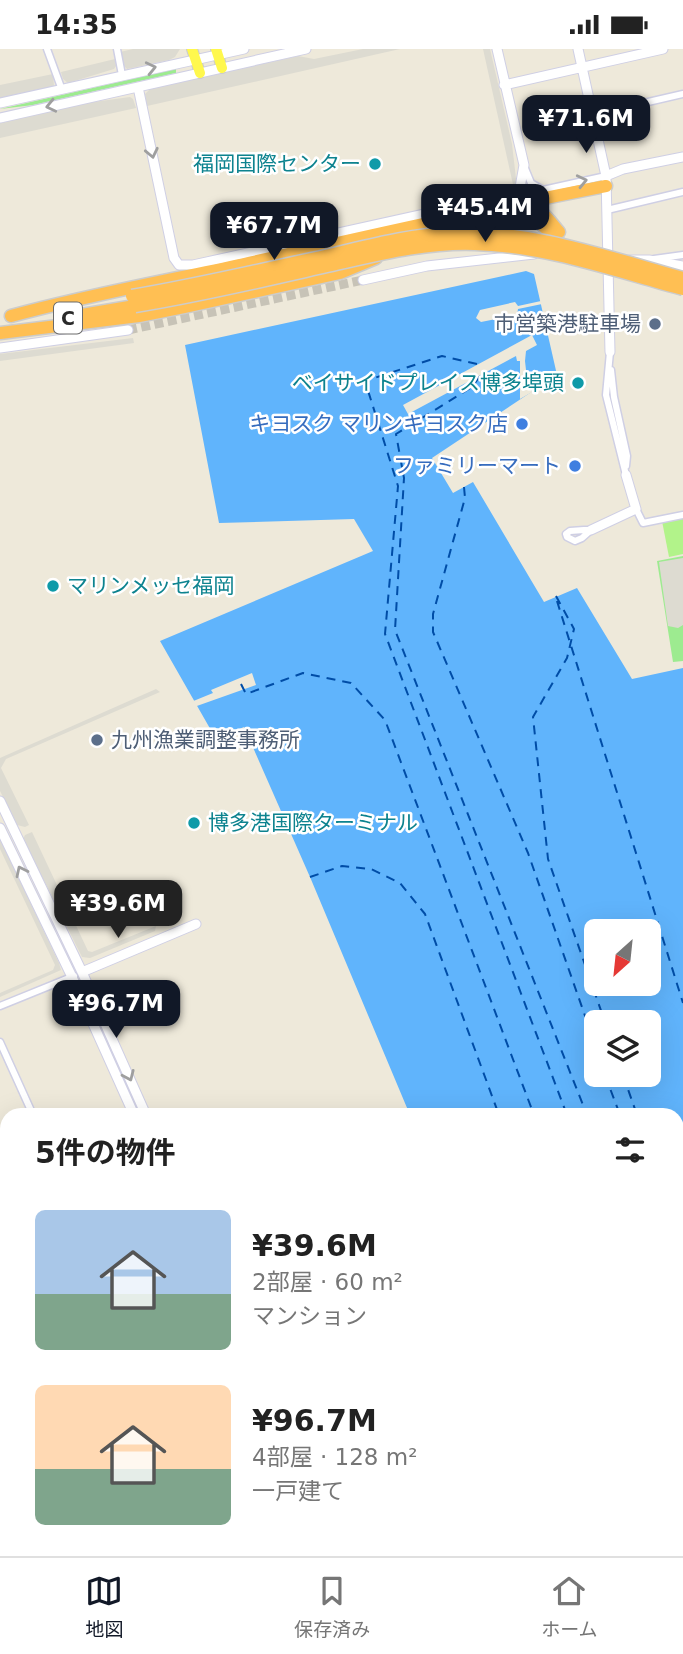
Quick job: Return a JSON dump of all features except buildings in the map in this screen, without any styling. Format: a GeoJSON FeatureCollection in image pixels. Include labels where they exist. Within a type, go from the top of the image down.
{"type":"FeatureCollection","features":[{"type":"Feature","properties":{"kind":"highway"},"geometry":{"type":"LineString","coordinates":[[5,317],[75,298],[189,276],[606,181]]}},
{"type":"Feature","properties":{"kind":"highway"},"geometry":{"type":"LineString","coordinates":[[490,208],[525,204],[534,207],[546,215],[567,242],[607,263]]}},
{"type":"Feature","properties":{"kind":"highway"},"geometry":{"type":"LineString","coordinates":[[0,331],[139,316],[340,272],[400,247],[491,215],[512,212],[530,216],[549,230],[564,248],[583,259],[607,263]]}},
{"type":"Feature","properties":{"kind":"highway"},"geometry":{"type":"LineString","coordinates":[[5,317],[179,288],[374,245],[450,233],[505,235],[536,240],[587,251],[683,278]]}},
{"type":"Feature","properties":{"kind":"highway","name":"C"},"geometry":{"type":"LineString","coordinates":[[0,331],[182,298],[376,255],[450,245],[475,244],[534,250],[683,288]]}},
{"type":"Feature","properties":{"kind":"main road"},"geometry":{"type":"LineString","coordinates":[[217,51],[222,68]]}},
{"type":"Feature","properties":{"kind":"main road"},"geometry":{"type":"LineString","coordinates":[[194,54],[200,73]]}},
{"type":"Feature","properties":{"kind":"street"},"geometry":{"type":"LineString","coordinates":[[47,49],[62,90]]}},
{"type":"Feature","properties":{"kind":"street"},"geometry":{"type":"LineString","coordinates":[[117,49],[122,75]]}},
{"type":"Feature","properties":{"kind":"street"},"geometry":{"type":"LineString","coordinates":[[0,103],[122,75],[194,54],[244,49]]}},
{"type":"Feature","properties":{"kind":"street"},"geometry":{"type":"LineString","coordinates":[[0,118],[306,49]]}},
{"type":"Feature","properties":{"kind":"street"},"geometry":{"type":"LineString","coordinates":[[496,49],[524,165],[531,183],[543,190],[606,181],[623,169],[683,157]]}},
{"type":"Feature","properties":{"kind":"street"},"geometry":{"type":"LineString","coordinates":[[578,49],[606,181],[610,352],[606,395],[626,475],[643,523],[683,515]]}},
{"type":"Feature","properties":{"kind":"street"},"geometry":{"type":"LineString","coordinates":[[504,85],[663,49]]}},
{"type":"Feature","properties":{"kind":"street"},"geometry":{"type":"LineString","coordinates":[[138,87],[174,258],[179,265],[193,265],[519,193],[524,165]]}},
{"type":"Feature","properties":{"kind":"street"},"geometry":{"type":"LineString","coordinates":[[592,115],[683,94]]}},
{"type":"Feature","properties":{"kind":"street"},"geometry":{"type":"LineString","coordinates":[[607,210],[683,192]]}},
{"type":"Feature","properties":{"kind":"street"},"geometry":{"type":"LineString","coordinates":[[363,280],[428,266],[542,253],[607,263],[683,288]]}},
{"type":"Feature","properties":{"kind":"street"},"geometry":{"type":"LineString","coordinates":[[607,263],[683,255]]}},
{"type":"Feature","properties":{"kind":"street"},"geometry":{"type":"LineString","coordinates":[[649,260],[678,265]]}},
{"type":"Feature","properties":{"kind":"street"},"geometry":{"type":"LineString","coordinates":[[0,348],[128,330]]}},
{"type":"Feature","properties":{"kind":"street"},"geometry":{"type":"LineString","coordinates":[[592,530],[636,509]]}},
{"type":"Feature","properties":{"kind":"street"},"geometry":{"type":"LineString","coordinates":[[0,801],[82,972],[143,1108]]}},
{"type":"Feature","properties":{"kind":"street"},"geometry":{"type":"LineString","coordinates":[[0,828],[72,977],[131,1108]]}},
{"type":"Feature","properties":{"kind":"street"},"geometry":{"type":"LineString","coordinates":[[0,1006],[196,924]]}},
{"type":"Feature","properties":{"kind":"street"},"geometry":{"type":"LineString","coordinates":[[0,1042],[30,1108]]}},
{"type":"Feature","properties":{"kind":"green space"},"geometry":{"type":"Polygon","coordinates":[[[176,69],[176,73],[33,105],[0,109],[176,69]]]}},
{"type":"Feature","properties":{"kind":"green space"},"geometry":{"type":"Polygon","coordinates":[[[683,517],[683,554],[669,557],[662,521],[683,517]]]}},
{"type":"Feature","properties":{"kind":"green space"},"geometry":{"type":"Polygon","coordinates":[[[683,556],[683,661],[673,662],[657,561],[683,556]]]}},
{"type":"Feature","properties":{"kind":"shaded area"},"geometry":{"type":"Polygon","coordinates":[[[133,49],[180,49],[175,57],[169,60],[127,69],[123,65],[120,52],[133,49]]]}},
{"type":"Feature","properties":{"kind":"shaded area"},"geometry":{"type":"Polygon","coordinates":[[[363,49],[400,49],[147,106],[145,94],[150,89],[298,56],[314,59],[363,49]]]}},
{"type":"Feature","properties":{"kind":"shaded area"},"geometry":{"type":"Polygon","coordinates":[[[483,49],[490,49],[512,144],[517,187],[514,189],[483,49]]]}},
{"type":"Feature","properties":{"kind":"shaded area"},"geometry":{"type":"Polygon","coordinates":[[[115,59],[114,69],[68,83],[63,79],[61,72],[115,59]]]}},
{"type":"Feature","properties":{"kind":"shaded area"},"geometry":{"type":"Polygon","coordinates":[[[53,74],[54,86],[0,98],[0,85],[53,74]]]}},
{"type":"Feature","properties":{"kind":"shaded area"},"geometry":{"type":"Polygon","coordinates":[[[130,97],[136,108],[0,138],[0,123],[86,103],[130,97]]]}},
{"type":"Feature","properties":{"kind":"shaded area"},"geometry":{"type":"Polygon","coordinates":[[[133,338],[134,343],[0,361],[0,354],[133,338]]]}},
{"type":"Feature","properties":{"kind":"shaded area"},"geometry":{"type":"Polygon","coordinates":[[[683,558],[683,625],[678,628],[668,626],[659,562],[683,558]]]}},
{"type":"Feature","properties":{"kind":"shaded area"},"geometry":{"type":"Polygon","coordinates":[[[156,689],[160,692],[6,759],[1,768],[29,825],[17,825],[0,791],[0,758],[156,689]]]}},
{"type":"Feature","properties":{"kind":"shaded area"},"geometry":{"type":"Polygon","coordinates":[[[32,832],[88,951],[92,952],[156,926],[155,931],[90,958],[82,957],[23,839],[32,832]]]}},
{"type":"Feature","properties":{"kind":"shaded area"},"geometry":{"type":"Polygon","coordinates":[[[0,838],[61,970],[0,997],[0,993],[53,970],[55,965],[0,849],[0,838]]]}},
{"type":"Feature","properties":{"kind":"water"},"geometry":{"type":"Polygon","coordinates":[[[526,271],[534,274],[557,375],[432,458],[453,493],[473,482],[544,602],[577,588],[632,679],[683,668],[683,1108],[407,1108],[244,727],[216,739],[160,641],[373,551],[354,519],[219,523],[185,345],[526,271]]]}},
{"type":"Feature","properties":{"kind":"pier"},"geometry":{"type":"Polygon","coordinates":[[[541,301],[542,304],[518,309],[517,315],[481,322],[476,318],[480,310],[515,302],[518,306],[541,301]]]}},
{"type":"Feature","properties":{"kind":"pier"},"geometry":{"type":"Polygon","coordinates":[[[532,335],[537,345],[526,351],[525,361],[532,392],[520,399],[520,361],[517,361],[516,356],[408,414],[403,405],[532,335]]]}},
{"type":"Feature","properties":{"kind":"pier"},"geometry":{"type":"Polygon","coordinates":[[[252,673],[256,685],[194,707],[191,702],[213,693],[211,690],[252,673]]]}},
{"type":"Feature","properties":{"kind":"ferry route"},"geometry":{"type":"LineString","coordinates":[[477,364],[442,356],[365,381],[398,486],[385,634],[564,1108]]}},
{"type":"Feature","properties":{"kind":"ferry route"},"geometry":{"type":"LineString","coordinates":[[480,376],[472,387],[396,434],[404,478],[395,630],[584,1108]]}},
{"type":"Feature","properties":{"kind":"ferry route"},"geometry":{"type":"LineString","coordinates":[[464,487],[465,498],[433,614],[433,632],[528,853],[584,1013]]}},
{"type":"Feature","properties":{"kind":"ferry route"},"geometry":{"type":"LineString","coordinates":[[556,596],[574,629],[567,658],[533,717],[548,859],[601,1010]]}},
{"type":"Feature","properties":{"kind":"ferry route"},"geometry":{"type":"LineString","coordinates":[[557,601],[683,1003]]}},
{"type":"Feature","properties":{"kind":"ferry route"},"geometry":{"type":"LineString","coordinates":[[241,684],[246,694],[303,673],[351,683],[385,720],[531,1108]]}},
{"type":"Feature","properties":{"kind":"ferry route"},"geometry":{"type":"LineString","coordinates":[[310,877],[342,866],[371,869],[400,883],[425,914],[496,1108]]}},
{"type":"Feature","properties":{"kind":"ferry route"},"geometry":{"type":"LineString","coordinates":[[610,1087],[617,1108]]}},
{"type":"Feature","properties":{"kind":"ferry route"},"geometry":{"type":"LineString","coordinates":[[627,1087],[635,1108]]}},
{"type":"Feature","properties":{"kind":"tunnel"},"geometry":{"type":"LineString","coordinates":[[128,330],[363,280]]}},
{"type":"Feature","properties":{"kind":"place","name":"福岡国際センター"},"geometry":{"type":"Point","coordinates":[375,164]}},
{"type":"Feature","properties":{"kind":"place","name":"市営築港駐車場"},"geometry":{"type":"Point","coordinates":[655,324]}},
{"type":"Feature","properties":{"kind":"place","name":"ベイサイドプレイス博多埠頭"},"geometry":{"type":"Point","coordinates":[578,383]}},
{"type":"Feature","properties":{"kind":"place","name":"キヨスク マリンキヨスク店"},"geometry":{"type":"Point","coordinates":[522,424]}},
{"type":"Feature","properties":{"kind":"place","name":"ファミリーマート"},"geometry":{"type":"Point","coordinates":[575,466]}},
{"type":"Feature","properties":{"kind":"place","name":"マリンメッセ福岡"},"geometry":{"type":"Point","coordinates":[53,586]}},
{"type":"Feature","properties":{"kind":"place","name":"九州漁業調整事務所"},"geometry":{"type":"Point","coordinates":[97,740]}},
{"type":"Feature","properties":{"kind":"place","name":"博多港国際ターミナル"},"geometry":{"type":"Point","coordinates":[194,823]}}]}
